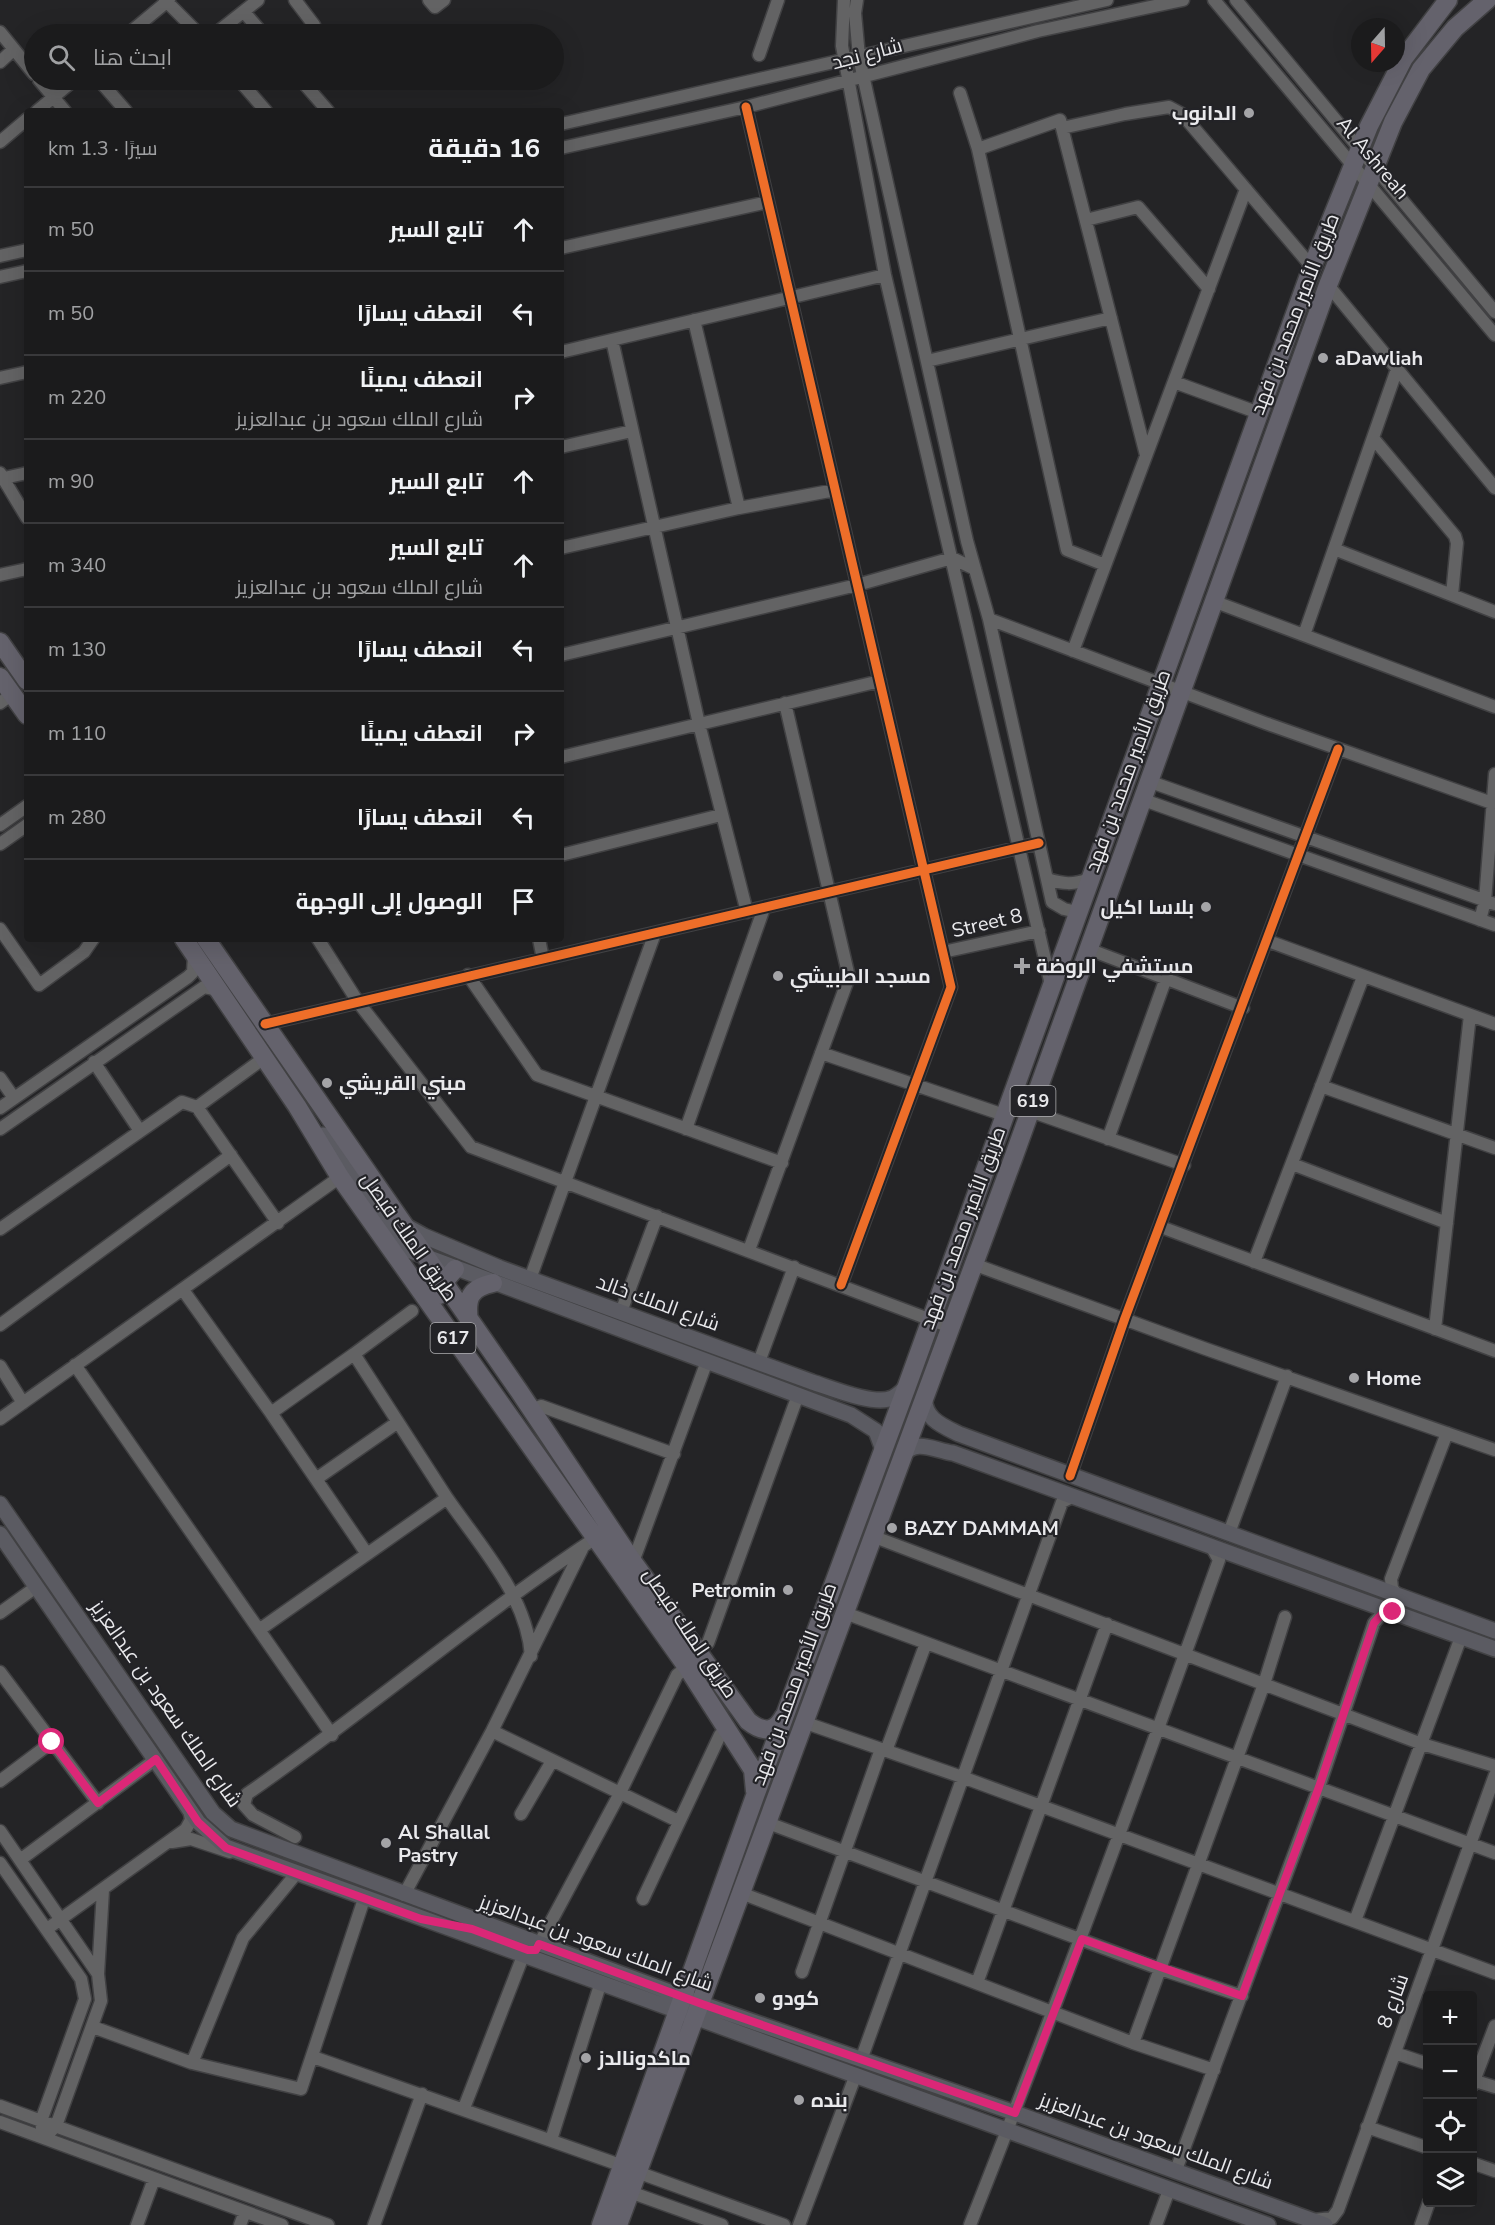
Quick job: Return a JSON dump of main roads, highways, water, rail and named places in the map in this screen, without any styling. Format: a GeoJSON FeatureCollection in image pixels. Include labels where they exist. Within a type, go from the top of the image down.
{"type":"FeatureCollection","features":[{"type":"Feature","properties":{"kind":"highway","name":"طريق الأمير محمد بن فهد"},"geometry":{"type":"LineString","coordinates":[[690,2009],[755,1796],[907,1386],[929,1319],[1312,267],[1356,156],[1404,58],[1448,0]]}},
{"type":"Feature","properties":{"kind":"highway","name":"طريق الأمير محمد بن فهد"},"geometry":{"type":"LineString","coordinates":[[601,2225],[630,2169],[690,2009],[741,1893],[768,1823],[803,1722],[1030,1111],[1328,285],[1375,166],[1393,122],[1421,69],[1455,28],[1487,0]]}},
{"type":"Feature","properties":{"kind":"highway"},"geometry":{"type":"LineString","coordinates":[[0,642],[24,677]]}},
{"type":"Feature","properties":{"kind":"highway"},"geometry":{"type":"LineString","coordinates":[[0,677],[6,698],[24,713]]}},
{"type":"Feature","properties":{"kind":"highway","name":"طريق الملك فيصل"},"geometry":{"type":"LineString","coordinates":[[208,942],[442,1284],[532,1411],[633,1562],[748,1721]]}},
{"type":"Feature","properties":{"kind":"highway","name":"طريق الملك فيصل"},"geometry":{"type":"LineString","coordinates":[[189,946],[297,1106],[340,1177],[499,1404],[553,1475],[590,1541],[687,1667],[725,1733],[753,1770],[755,1796]]}},
{"type":"Feature","properties":{"kind":"highway"},"geometry":{"type":"LineString","coordinates":[[454,1269],[442,1284],[439,1294],[441,1305],[503,1393],[553,1475]]}},
{"type":"Feature","properties":{"kind":"highway"},"geometry":{"type":"LineString","coordinates":[[469,1322],[467,1303],[470,1294],[476,1288],[493,1283]]}},
{"type":"Feature","properties":{"kind":"highway"},"geometry":{"type":"LineString","coordinates":[[725,1733],[739,1736],[745,1734],[748,1721],[761,1730],[771,1730],[780,1724],[787,1711]]}},
{"type":"Feature","properties":{"kind":"highway","name":"طريق الأمير محمد بن فهد"},"geometry":{"type":"LineString","coordinates":[[618,2225],[630,2192],[630,2169]]}},
{"type":"Feature","properties":{"kind":"main road","name":"شارع الملك خالد"},"geometry":{"type":"LineString","coordinates":[[297,1106],[325,1137],[397,1239],[408,1250],[851,1415],[876,1431],[883,1450]]}},
{"type":"Feature","properties":{"kind":"main road","name":"شارع الملك خالد"},"geometry":{"type":"LineString","coordinates":[[399,1220],[415,1232],[524,1277],[859,1396],[888,1400],[907,1386]]}},
{"type":"Feature","properties":{"kind":"main road"},"geometry":{"type":"LineString","coordinates":[[454,1269],[462,1263],[471,1262],[496,1272],[524,1277]]}},
{"type":"Feature","properties":{"kind":"main road"},"geometry":{"type":"LineString","coordinates":[[925,1394],[924,1403],[927,1413],[959,1434]]}},
{"type":"Feature","properties":{"kind":"main road"},"geometry":{"type":"LineString","coordinates":[[851,1415],[862,1417],[869,1411],[868,1402],[859,1396]]}},
{"type":"Feature","properties":{"kind":"main road"},"geometry":{"type":"LineString","coordinates":[[1495,1631],[959,1434],[946,1432],[938,1440],[943,1449],[953,1453],[1495,1649]]}},
{"type":"Feature","properties":{"kind":"main road"},"geometry":{"type":"LineString","coordinates":[[902,1455],[908,1448],[919,1445],[953,1453]]}},
{"type":"Feature","properties":{"kind":"main road","name":"شارع الملك سعود بن عبدالعزيز"},"geometry":{"type":"LineString","coordinates":[[0,1504],[213,1813],[231,1829],[539,1944],[855,2077],[1268,2225]]}},
{"type":"Feature","properties":{"kind":"main road","name":"شارع الملك سعود بن عبدالعزيز"},"geometry":{"type":"LineString","coordinates":[[0,1534],[189,1808],[213,1838],[240,1854],[600,1984],[861,2061],[1176,2170],[1318,2223]]}},
{"type":"Feature","properties":{"kind":"main road"},"geometry":{"type":"LineString","coordinates":[[52,1610],[76,1633],[107,1676],[116,1678],[116,1670]]}},
{"type":"Feature","properties":{"kind":"main road"},"geometry":{"type":"LineString","coordinates":[[421,1919],[472,1929],[528,1950],[536,1950],[539,1944]]}},
{"type":"Feature","properties":{"kind":"place","name":"الدانوب"},"geometry":{"type":"Point","coordinates":[1249,113]}},
{"type":"Feature","properties":{"kind":"place","name":"aDawliah"},"geometry":{"type":"Point","coordinates":[1323,358]}},
{"type":"Feature","properties":{"kind":"place","name":"بلاسا اكيل"},"geometry":{"type":"Point","coordinates":[1206,907]}},
{"type":"Feature","properties":{"kind":"place","name":"مستشفي الروضة"},"geometry":{"type":"Point","coordinates":[1022,966]}},
{"type":"Feature","properties":{"kind":"place","name":"مسجد الطبيشي"},"geometry":{"type":"Point","coordinates":[778,976]}},
{"type":"Feature","properties":{"kind":"place","name":"مبني القريشي"},"geometry":{"type":"Point","coordinates":[327,1083]}},
{"type":"Feature","properties":{"kind":"place","name":"Home"},"geometry":{"type":"Point","coordinates":[1354,1378]}},
{"type":"Feature","properties":{"kind":"place","name":"BAZY DAMMAM"},"geometry":{"type":"Point","coordinates":[892,1528]}},
{"type":"Feature","properties":{"kind":"place","name":"Petromin"},"geometry":{"type":"Point","coordinates":[788,1590]}},
{"type":"Feature","properties":{"kind":"place","name":"Al Shallal Pastry"},"geometry":{"type":"Point","coordinates":[386,1843]}},
{"type":"Feature","properties":{"kind":"place","name":"كودو"},"geometry":{"type":"Point","coordinates":[760,1998]}},
{"type":"Feature","properties":{"kind":"place","name":"ماكدونالدز"},"geometry":{"type":"Point","coordinates":[586,2058]}},
{"type":"Feature","properties":{"kind":"place","name":"بنده"},"geometry":{"type":"Point","coordinates":[799,2100]}}]}
